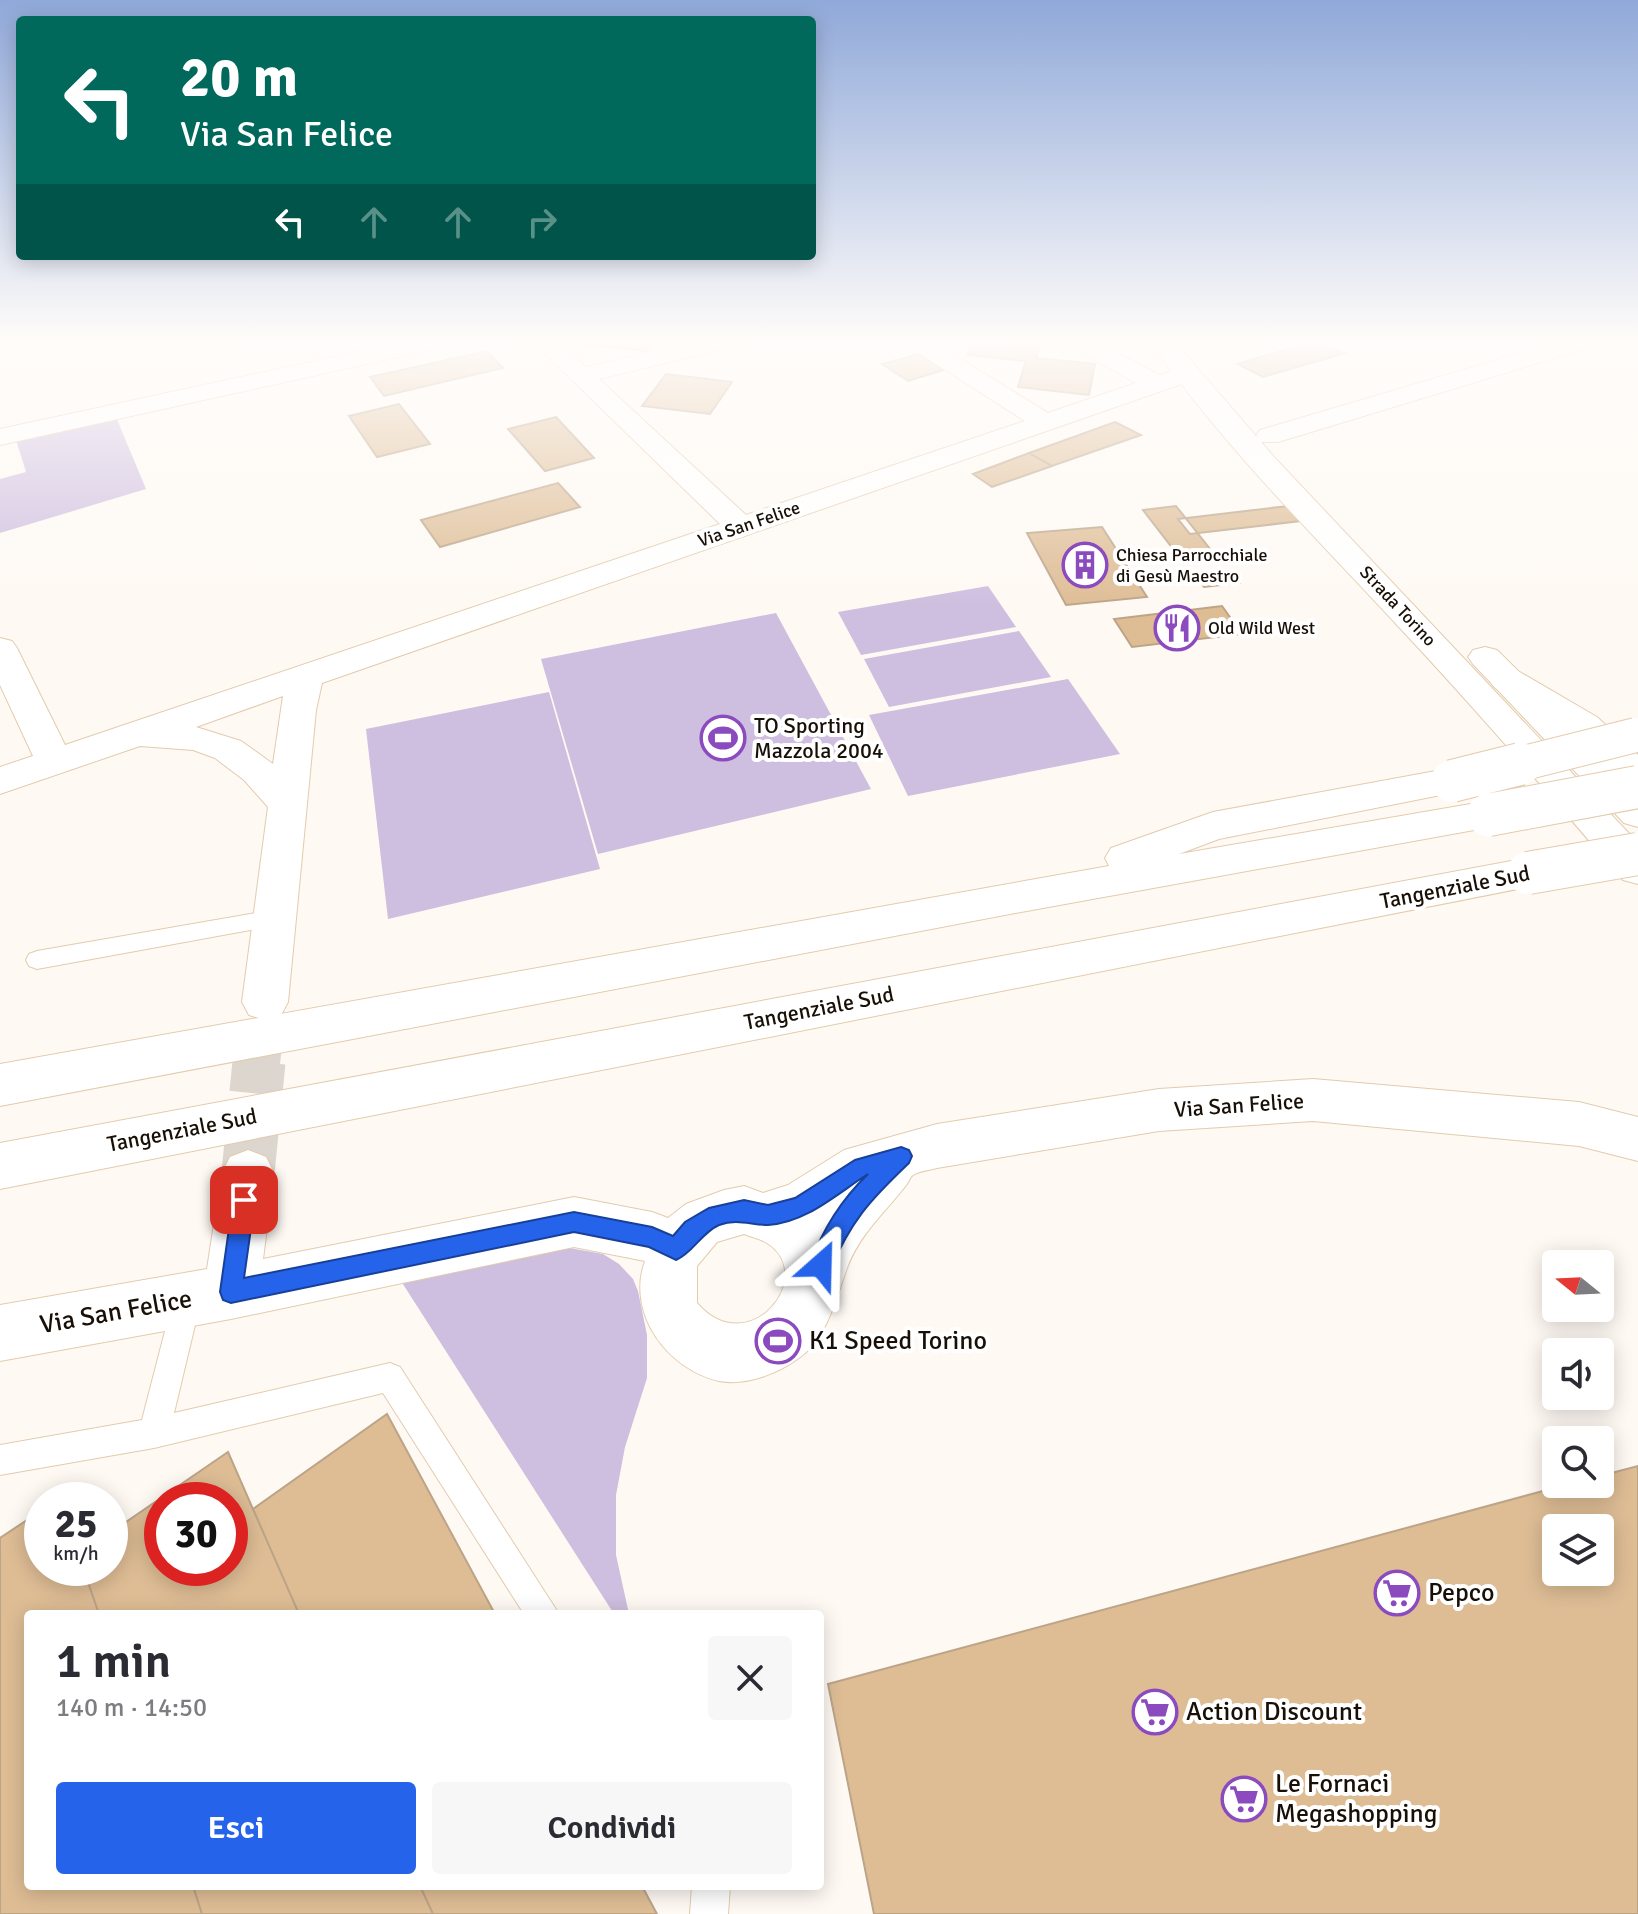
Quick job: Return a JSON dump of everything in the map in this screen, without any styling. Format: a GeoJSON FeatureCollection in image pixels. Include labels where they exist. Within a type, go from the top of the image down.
{"type":"FeatureCollection","features":[{"type":"Feature","properties":{"kind":"main road"},"geometry":{"type":"LineString","coordinates":[[0,437],[31,430]]}},
{"type":"Feature","properties":{"kind":"main road"},"geometry":{"type":"LineString","coordinates":[[638,430],[741,527]]}},
{"type":"Feature","properties":{"kind":"main road","name":"Via San Felice"},"geometry":{"type":"LineString","coordinates":[[0,781],[1021,430]]}},
{"type":"Feature","properties":{"kind":"main road","name":"Strada Torino"},"geometry":{"type":"LineString","coordinates":[[1238,430],[1638,869]]}},
{"type":"Feature","properties":{"kind":"main road","name":"Strada Torino"},"geometry":{"type":"LineString","coordinates":[[1264,430],[1638,813]]}},
{"type":"Feature","properties":{"kind":"main road"},"geometry":{"type":"LineString","coordinates":[[1269,436],[1288,430]]}},
{"type":"Feature","properties":{"kind":"main road"},"geometry":{"type":"LineString","coordinates":[[0,648],[55,763]]}},
{"type":"Feature","properties":{"kind":"main road"},"geometry":{"type":"LineString","coordinates":[[265,1002],[298,710],[304,684],[310,674]]}},
{"type":"Feature","properties":{"kind":"main road"},"geometry":{"type":"LineString","coordinates":[[1506,679],[1584,725],[1638,777]]}},
{"type":"Feature","properties":{"kind":"main road"},"geometry":{"type":"LineString","coordinates":[[260,692],[273,764],[286,803]]}},
{"type":"Feature","properties":{"kind":"main road"},"geometry":{"type":"LineString","coordinates":[[1021,896],[1213,826],[1452,781],[1637,735]]}},
{"type":"Feature","properties":{"kind":"main road","name":"Via San Felice"},"geometry":{"type":"LineString","coordinates":[[124,739],[176,737],[228,749],[248,759],[286,803]]}},
{"type":"Feature","properties":{"kind":"main road"},"geometry":{"type":"LineString","coordinates":[[0,1085],[1021,896],[1638,787]]}},
{"type":"Feature","properties":{"kind":"main road","name":"Tangenziale Sud"},"geometry":{"type":"LineString","coordinates":[[0,1166],[1638,854]]}},
{"type":"Feature","properties":{"kind":"main road","name":"Via San Felice"},"geometry":{"type":"LineString","coordinates":[[901,1156],[860,1196],[829,1241],[801,1317],[778,1341],[755,1351],[730,1353],[705,1347],[684,1332],[669,1304],[667,1277],[676,1250],[693,1229],[717,1215],[744,1210],[768,1215],[801,1206],[862,1166],[937,1146],[1159,1110],[1313,1100],[1579,1124],[1638,1139]]}},
{"type":"Feature","properties":{"kind":"main road","name":"Via San Felice"},"geometry":{"type":"LineString","coordinates":[[1579,1124],[1638,1119]]}},
{"type":"Feature","properties":{"kind":"main road"},"geometry":{"type":"LineString","coordinates":[[209,1296],[248,1173]]}},
{"type":"Feature","properties":{"kind":"main road"},"geometry":{"type":"LineString","coordinates":[[768,1215],[788,1225],[804,1242],[813,1266],[813,1288]]}},
{"type":"Feature","properties":{"kind":"main road","name":"Via San Felice"},"geometry":{"type":"LineString","coordinates":[[0,1333],[209,1296],[574,1222],[652,1237],[676,1250]]}},
{"type":"Feature","properties":{"kind":"lane"},"geometry":{"type":"LineString","coordinates":[[37,960],[273,918]]}},
{"type":"Feature","properties":{"kind":"lane"},"geometry":{"type":"LineString","coordinates":[[154,1433],[209,1296]]}},
{"type":"Feature","properties":{"kind":"lane"},"geometry":{"type":"LineString","coordinates":[[0,1460],[154,1433],[390,1377],[540,1610]]}},
{"type":"Feature","properties":{"kind":"lane"},"geometry":{"type":"LineString","coordinates":[[709,1914],[711,1890]]}},
{"type":"Feature","properties":{"kind":"shaded area"},"geometry":{"type":"Polygon","coordinates":[[[58,430],[122,430],[146,489],[0,533],[0,479],[26,472],[16,440],[58,430]]]}},
{"type":"Feature","properties":{"kind":"shaded area"},"geometry":{"type":"Polygon","coordinates":[[[988,586],[1016,627],[861,655],[838,612],[988,586]]]}},
{"type":"Feature","properties":{"kind":"shaded area"},"geometry":{"type":"Polygon","coordinates":[[[776,613],[871,789],[598,854],[541,659],[776,613]]]}},
{"type":"Feature","properties":{"kind":"shaded area"},"geometry":{"type":"Polygon","coordinates":[[[1019,631],[1051,677],[889,707],[864,659],[1019,631]]]}},
{"type":"Feature","properties":{"kind":"shaded area"},"geometry":{"type":"Polygon","coordinates":[[[1068,679],[1120,754],[908,796],[869,715],[1068,679]]]}},
{"type":"Feature","properties":{"kind":"shaded area"},"geometry":{"type":"Polygon","coordinates":[[[549,692],[600,869],[388,919],[366,729],[549,692]]]}},
{"type":"Feature","properties":{"kind":"shaded area"},"geometry":{"type":"Polygon","coordinates":[[[564,1247],[603,1254],[619,1264],[633,1279],[647,1335],[647,1378],[625,1447],[616,1495],[616,1555],[628,1610],[611,1610],[401,1281],[564,1247]]]}},
{"type":"Feature","properties":{"kind":"building"},"geometry":{"type":"Polygon","coordinates":[[[359,430],[419,430],[430,444],[377,457],[359,430]]]}},
{"type":"Feature","properties":{"kind":"building"},"geometry":{"type":"Polygon","coordinates":[[[509,430],[568,430],[594,458],[545,471],[509,430]]]}},
{"type":"Feature","properties":{"kind":"building"},"geometry":{"type":"Polygon","coordinates":[[[1092,430],[1132,430],[1141,435],[1052,466],[1029,453],[1092,430]]]}},
{"type":"Feature","properties":{"kind":"building"},"geometry":{"type":"Polygon","coordinates":[[[1029,453],[1052,466],[992,487],[973,474],[1029,453]]]}},
{"type":"Feature","properties":{"kind":"building"},"geometry":{"type":"Polygon","coordinates":[[[558,483],[580,507],[440,547],[421,520],[558,483]]]}},
{"type":"Feature","properties":{"kind":"building"},"geometry":{"type":"Polygon","coordinates":[[[1176,506],[1214,554],[1180,558],[1143,510],[1176,506]]]}},
{"type":"Feature","properties":{"kind":"building"},"geometry":{"type":"Polygon","coordinates":[[[1288,506],[1301,521],[1190,534],[1178,519],[1288,506]]]}},
{"type":"Feature","properties":{"kind":"building","name":"Chiesa Parrocchiale di Gesù Maestro"},"geometry":{"type":"Polygon","coordinates":[[[1102,527],[1147,597],[1066,605],[1027,533],[1102,527]]]}},
{"type":"Feature","properties":{"kind":"building"},"geometry":{"type":"Polygon","coordinates":[[[1230,572],[1239,583],[1204,587],[1195,576],[1230,572]]]}},
{"type":"Feature","properties":{"kind":"building"},"geometry":{"type":"Polygon","coordinates":[[[1222,606],[1242,634],[1132,647],[1114,619],[1222,606]]]}},
{"type":"Feature","properties":{"kind":"building"},"geometry":{"type":"Polygon","coordinates":[[[387,1414],[493,1610],[297,1610],[253,1509],[387,1414]]]}},
{"type":"Feature","properties":{"kind":"building"},"geometry":{"type":"Polygon","coordinates":[[[228,1452],[241,1482],[184,1482],[228,1452]]]}},
{"type":"Feature","properties":{"kind":"building","name":"Le Fornaci Megashopping"},"geometry":{"type":"Polygon","coordinates":[[[1638,1466],[1638,1914],[874,1914],[828,1684],[1542,1491],[1542,1498],[1614,1498],[1614,1472],[1638,1466]]]}},
{"type":"Feature","properties":{"kind":"building"},"geometry":{"type":"Polygon","coordinates":[[[248,1498],[297,1610],[98,1610],[89,1586],[128,1586],[128,1521],[144,1510],[144,1586],[248,1586],[248,1498]]]}},
{"type":"Feature","properties":{"kind":"building"},"geometry":{"type":"Polygon","coordinates":[[[24,1522],[24,1586],[89,1586],[98,1610],[24,1610],[24,1890],[194,1890],[202,1914],[0,1914],[0,1538],[24,1522]]]}},
{"type":"Feature","properties":{"kind":"building"},"geometry":{"type":"Polygon","coordinates":[[[194,1890],[422,1890],[433,1914],[202,1914],[194,1890]]]}},
{"type":"Feature","properties":{"kind":"building"},"geometry":{"type":"Polygon","coordinates":[[[422,1890],[644,1890],[657,1914],[433,1914],[422,1890]]]}},
{"type":"Feature","properties":{"kind":"tunnel"},"geometry":{"type":"LineString","coordinates":[[259,1064],[265,1002]]}},
{"type":"Feature","properties":{"kind":"tunnel"},"geometry":{"type":"LineString","coordinates":[[248,1173],[259,1062]]}},
{"type":"Feature","properties":{"kind":"place","name":"Chiesa Parrocchiale di Gesù Maestro"},"geometry":{"type":"Point","coordinates":[1085,565]}},
{"type":"Feature","properties":{"kind":"place","name":"Old Wild West"},"geometry":{"type":"Point","coordinates":[1177,628]}},
{"type":"Feature","properties":{"kind":"place","name":"TO Sporting Mazzola 2004"},"geometry":{"type":"Point","coordinates":[723,738]}},
{"type":"Feature","properties":{"kind":"place","name":"K1 Speed Torino"},"geometry":{"type":"Point","coordinates":[778,1341]}},
{"type":"Feature","properties":{"kind":"place","name":"Pepco"},"geometry":{"type":"Point","coordinates":[1397,1593]}},
{"type":"Feature","properties":{"kind":"place","name":"Action Discount"},"geometry":{"type":"Point","coordinates":[1155,1712]}},
{"type":"Feature","properties":{"kind":"place","name":"Le Fornaci Megashopping"},"geometry":{"type":"Point","coordinates":[1244,1799]}},
{"type":"Feature","properties":{"kind":"route"},"geometry":{"type":"LineString","coordinates":[[244,1200],[231,1292],[574,1222],[652,1237],[676,1250],[693,1229],[717,1215],[744,1210],[768,1215],[801,1206],[862,1166],[901,1156],[860,1196],[829,1241],[821,1265]]}}]}
